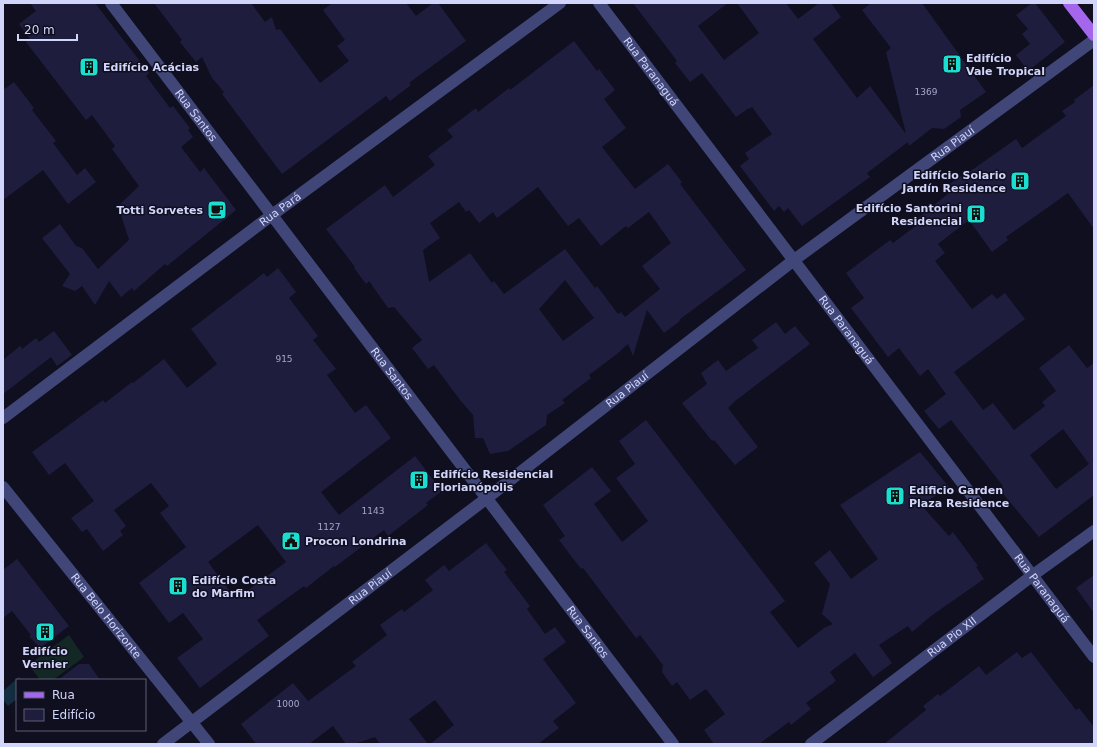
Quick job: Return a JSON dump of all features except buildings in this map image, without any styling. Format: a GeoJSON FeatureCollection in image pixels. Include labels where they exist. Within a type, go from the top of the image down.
{"type":"FeatureCollection","features":[{"type":"Feature","properties":{"kind":"main road"},"geometry":{"type":"LineString","coordinates":[[1069,3],[1094,35]]}},
{"type":"Feature","properties":{"kind":"street","name":"Rua Santos"},"geometry":{"type":"LineString","coordinates":[[111,3],[673,744]]}},
{"type":"Feature","properties":{"kind":"street","name":"Rua Pará"},"geometry":{"type":"LineString","coordinates":[[3,418],[272,215],[560,3]]}},
{"type":"Feature","properties":{"kind":"street","name":"Rua Paranaguá"},"geometry":{"type":"LineString","coordinates":[[599,3],[1094,656]]}},
{"type":"Feature","properties":{"kind":"street","name":"Rua Piauí"},"geometry":{"type":"LineString","coordinates":[[163,744],[487,498],[794,260],[1094,40]]}},
{"type":"Feature","properties":{"kind":"street","name":"Rua Belo Horizonte"},"geometry":{"type":"LineString","coordinates":[[3,487],[209,744]]}},
{"type":"Feature","properties":{"kind":"street","name":"Rua Pio XII"},"geometry":{"type":"LineString","coordinates":[[811,744],[1032,575],[1094,531]]}},
{"type":"Feature","properties":{"kind":"green space"},"geometry":{"type":"Polygon","coordinates":[[[69,635],[84,657],[54,679],[39,679],[29,665],[69,635]]]}},
{"type":"Feature","properties":{"kind":"water"},"geometry":{"type":"Polygon","coordinates":[[[16,680],[16,700],[8,706],[3,700],[3,691],[16,680]]]}},
{"type":"Feature","properties":{"kind":"place","name":"Edifício Vale Tropical"},"geometry":{"type":"Point","coordinates":[952,64]}},
{"type":"Feature","properties":{"kind":"place","name":"Edifício Acácias"},"geometry":{"type":"Point","coordinates":[89,67]}},
{"type":"Feature","properties":{"kind":"place","name":"Edifício Solario Jardín Residence"},"geometry":{"type":"Point","coordinates":[1020,181]}},
{"type":"Feature","properties":{"kind":"place","name":"Totti Sorvetes"},"geometry":{"type":"Point","coordinates":[217,210]}},
{"type":"Feature","properties":{"kind":"place","name":"Edifício Santorini Residencial"},"geometry":{"type":"Point","coordinates":[976,214]}},
{"type":"Feature","properties":{"kind":"place","name":"Edifício Residencial Florianópolis"},"geometry":{"type":"Point","coordinates":[419,480]}},
{"type":"Feature","properties":{"kind":"place","name":"Edificio Garden Plaza Residence"},"geometry":{"type":"Point","coordinates":[895,496]}},
{"type":"Feature","properties":{"kind":"place","name":"Procon Londrina"},"geometry":{"type":"Point","coordinates":[291,541]}},
{"type":"Feature","properties":{"kind":"place","name":"Edifício Costa do Marfim"},"geometry":{"type":"Point","coordinates":[178,586]}},
{"type":"Feature","properties":{"kind":"place","name":"Edifício Vernier"},"geometry":{"type":"Point","coordinates":[45,632]}}]}
